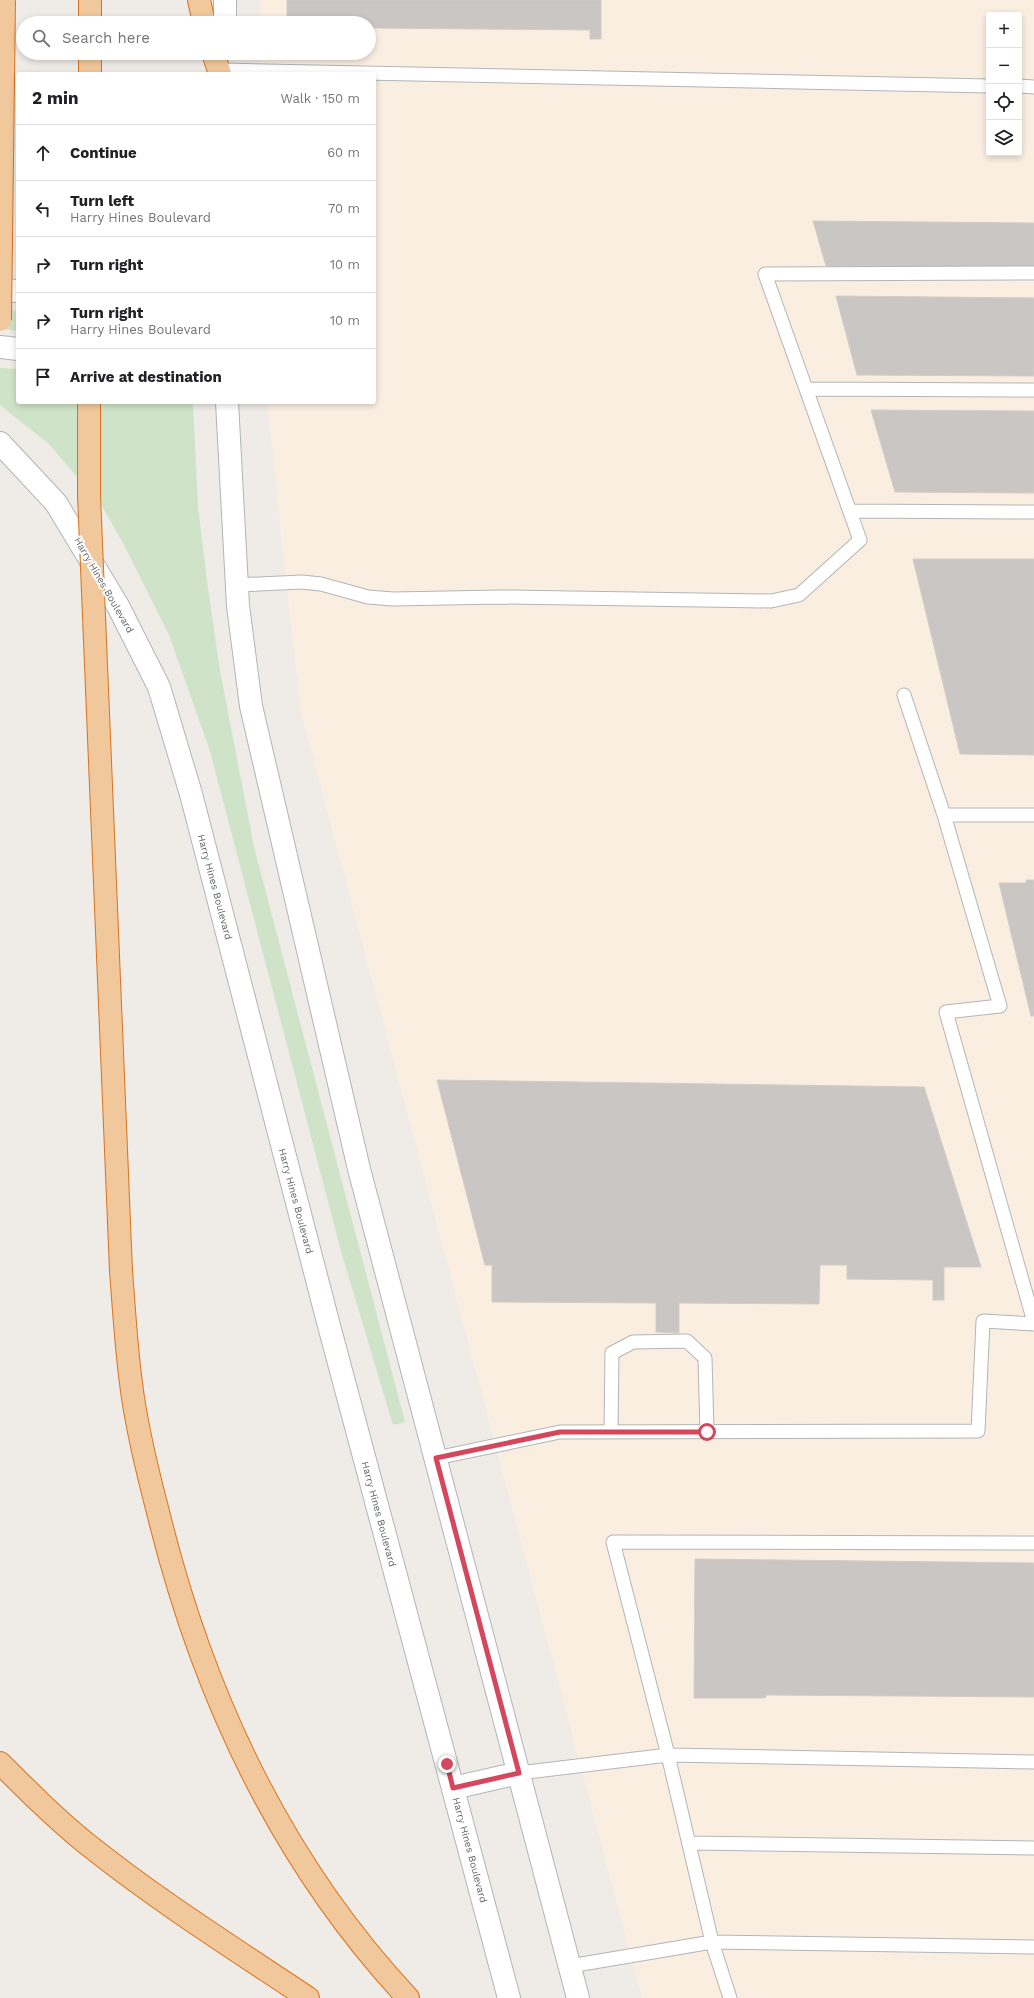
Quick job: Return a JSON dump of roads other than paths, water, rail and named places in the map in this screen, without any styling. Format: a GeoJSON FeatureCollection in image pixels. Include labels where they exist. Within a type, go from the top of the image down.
{"type":"FeatureCollection","features":[{"type":"Feature","properties":{"kind":"highway"},"geometry":{"type":"LineString","coordinates":[[0,320],[4,0]]}},
{"type":"Feature","properties":{"kind":"highway"},"geometry":{"type":"LineString","coordinates":[[90,0],[90,16]]}},
{"type":"Feature","properties":{"kind":"highway"},"geometry":{"type":"LineString","coordinates":[[199,0],[202,16]]}},
{"type":"Feature","properties":{"kind":"highway"},"geometry":{"type":"LineString","coordinates":[[90,60],[90,72]]}},
{"type":"Feature","properties":{"kind":"highway"},"geometry":{"type":"LineString","coordinates":[[89,404],[89,495],[121,1271],[131,1384],[146,1466],[172,1569],[201,1657],[263,1796],[308,1872],[343,1921],[408,1998]]}},
{"type":"Feature","properties":{"kind":"highway"},"geometry":{"type":"LineString","coordinates":[[0,1763],[37,1800],[86,1843],[151,1893],[308,1998]]}},
{"type":"Feature","properties":{"kind":"main road"},"geometry":{"type":"LineString","coordinates":[[225,0],[225,16]]}},
{"type":"Feature","properties":{"kind":"main road"},"geometry":{"type":"LineString","coordinates":[[0,290],[16,292]]}},
{"type":"Feature","properties":{"kind":"main road"},"geometry":{"type":"LineString","coordinates":[[0,347],[16,349]]}},
{"type":"Feature","properties":{"kind":"main road"},"geometry":{"type":"LineString","coordinates":[[227,404],[237,585],[251,706],[313,978],[359,1169],[578,1998]]}},
{"type":"Feature","properties":{"kind":"main road","name":"Harry Hines Boulevard"},"geometry":{"type":"LineString","coordinates":[[0,443],[56,503],[118,606],[159,687],[191,794],[295,1196],[509,1998]]}},
{"type":"Feature","properties":{"kind":"main road"},"geometry":{"type":"LineString","coordinates":[[453,1788],[519,1773]]}},
{"type":"Feature","properties":{"kind":"lane"},"geometry":{"type":"LineString","coordinates":[[221,65],[986,86]]}},
{"type":"Feature","properties":{"kind":"lane"},"geometry":{"type":"LineString","coordinates":[[1022,86],[1034,87]]}},
{"type":"Feature","properties":{"kind":"lane"},"geometry":{"type":"LineString","coordinates":[[237,585],[302,582],[321,584],[368,597],[393,599],[500,597],[771,601],[799,595],[860,540],[765,274],[1034,274]]}},
{"type":"Feature","properties":{"kind":"lane"},"geometry":{"type":"LineString","coordinates":[[806,389],[1034,390]]}},
{"type":"Feature","properties":{"kind":"lane"},"geometry":{"type":"LineString","coordinates":[[850,511],[1034,512]]}},
{"type":"Feature","properties":{"kind":"lane"},"geometry":{"type":"LineString","coordinates":[[436,1458],[560,1432],[978,1431],[983,1321],[1034,1323],[946,1012],[1000,1006],[944,815],[904,695]]}},
{"type":"Feature","properties":{"kind":"lane"},"geometry":{"type":"LineString","coordinates":[[944,815],[1034,815]]}},
{"type":"Feature","properties":{"kind":"lane"},"geometry":{"type":"LineString","coordinates":[[611,1432],[612,1353],[633,1342],[680,1341],[687,1341],[705,1358],[707,1432]]}},
{"type":"Feature","properties":{"kind":"lane"},"geometry":{"type":"LineString","coordinates":[[730,1998],[712,1942],[668,1755],[613,1542],[1034,1543]]}},
{"type":"Feature","properties":{"kind":"lane"},"geometry":{"type":"LineString","coordinates":[[519,1773],[668,1755],[1034,1762]]}},
{"type":"Feature","properties":{"kind":"lane"},"geometry":{"type":"LineString","coordinates":[[689,1843],[1034,1848]]}},
{"type":"Feature","properties":{"kind":"lane"},"geometry":{"type":"LineString","coordinates":[[570,1966],[712,1942],[1034,1947]]}}]}
